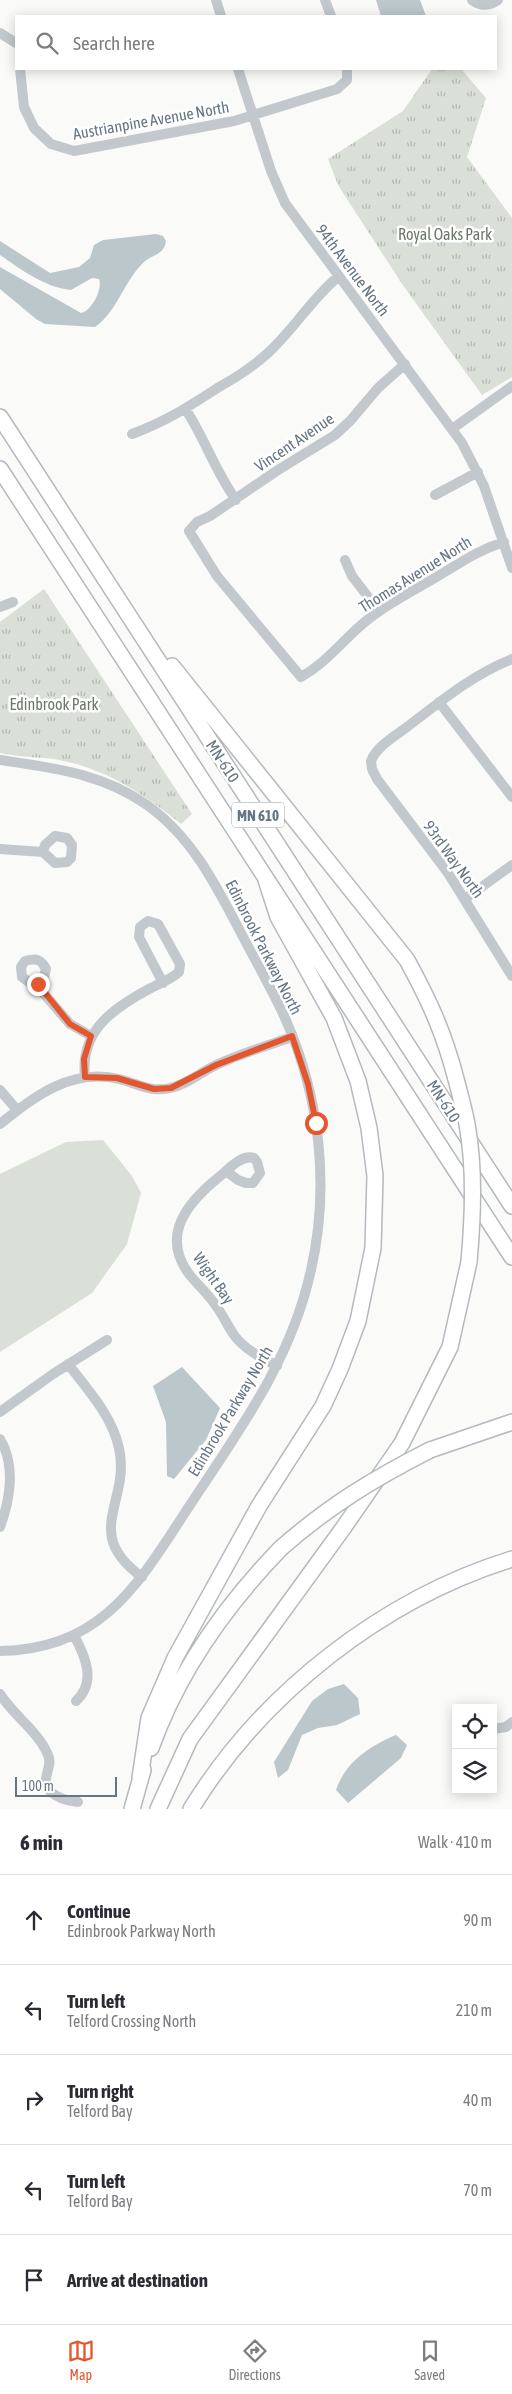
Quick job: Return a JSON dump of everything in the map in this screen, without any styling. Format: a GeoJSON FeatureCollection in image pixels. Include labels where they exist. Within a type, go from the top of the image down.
{"type":"FeatureCollection","features":[{"type":"Feature","properties":{"kind":"highway"},"geometry":{"type":"LineString","coordinates":[[2,420],[162,652],[407,960],[431,1003],[448,1047],[467,1123],[472,1162],[473,1214],[469,1262],[450,1347],[402,1443],[344,1527],[190,1739],[158,1809]]}},
{"type":"Feature","properties":{"kind":"highway","name":"MN-610"},"geometry":{"type":"LineString","coordinates":[[2,420],[512,1206]]}},
{"type":"Feature","properties":{"kind":"highway","name":"MN-610"},"geometry":{"type":"LineString","coordinates":[[0,469],[512,1258]]}},
{"type":"Feature","properties":{"kind":"highway"},"geometry":{"type":"LineString","coordinates":[[132,1809],[140,1778],[149,1718],[175,1658],[259,1506],[334,1384],[358,1321],[373,1248],[375,1176],[365,1105],[351,1058],[334,1018],[278,918],[266,880]]}},
{"type":"Feature","properties":{"kind":"highway"},"geometry":{"type":"LineString","coordinates":[[140,1778],[169,1704],[188,1668],[232,1602],[281,1548],[317,1517],[385,1473],[430,1450],[512,1422]]}},
{"type":"Feature","properties":{"kind":"highway"},"geometry":{"type":"LineString","coordinates":[[191,1809],[206,1784],[256,1726],[307,1673],[353,1638],[401,1607],[441,1587],[512,1559]]}},
{"type":"Feature","properties":{"kind":"street"},"geometry":{"type":"LineString","coordinates":[[216,0],[218,15]]}},
{"type":"Feature","properties":{"kind":"street"},"geometry":{"type":"LineString","coordinates":[[326,0],[331,15]]}},
{"type":"Feature","properties":{"kind":"street"},"geometry":{"type":"LineString","coordinates":[[472,0],[483,6],[490,5],[498,0]]}},
{"type":"Feature","properties":{"kind":"street"},"geometry":{"type":"LineString","coordinates":[[0,34],[15,42]]}},
{"type":"Feature","properties":{"kind":"street","name":"Austrianpine Avenue North"},"geometry":{"type":"LineString","coordinates":[[20,70],[21,88],[28,118],[42,138],[63,149],[86,150],[204,128],[253,115],[337,89],[347,80],[347,70]]}},
{"type":"Feature","properties":{"kind":"street","name":"94th Avenue North"},"geometry":{"type":"LineString","coordinates":[[238,70],[275,179],[286,203],[452,429],[478,472],[492,507],[512,568]]}},
{"type":"Feature","properties":{"kind":"street"},"geometry":{"type":"LineString","coordinates":[[132,434],[168,420],[251,368],[285,336],[318,294],[339,276]]}},
{"type":"Feature","properties":{"kind":"street","name":"Vincent Avenue"},"geometry":{"type":"LineString","coordinates":[[301,677],[217,576],[189,531],[197,522],[236,500],[278,470],[335,435],[350,421],[378,388],[405,364]]}},
{"type":"Feature","properties":{"kind":"street"},"geometry":{"type":"LineString","coordinates":[[452,429],[512,386]]}},
{"type":"Feature","properties":{"kind":"street"},"geometry":{"type":"LineString","coordinates":[[186,410],[204,440],[216,471],[236,500]]}},
{"type":"Feature","properties":{"kind":"street"},"geometry":{"type":"LineString","coordinates":[[435,495],[478,472]]}},
{"type":"Feature","properties":{"kind":"street","name":"Thomas Avenue North"},"geometry":{"type":"LineString","coordinates":[[301,677],[316,669],[358,628],[379,611],[458,562],[504,542]]}},
{"type":"Feature","properties":{"kind":"street"},"geometry":{"type":"LineString","coordinates":[[345,560],[352,576],[379,611]]}},
{"type":"Feature","properties":{"kind":"street"},"geometry":{"type":"LineString","coordinates":[[0,607],[13,602]]}},
{"type":"Feature","properties":{"kind":"street"},"geometry":{"type":"LineString","coordinates":[[512,660],[483,672],[439,702],[512,797]]}},
{"type":"Feature","properties":{"kind":"street","name":"93rd Way North"},"geometry":{"type":"LineString","coordinates":[[439,702],[381,747],[371,761],[372,769],[377,779],[465,899],[512,976]]}},
{"type":"Feature","properties":{"kind":"street","name":"Edinbrook Parkway North"},"geometry":{"type":"LineString","coordinates":[[0,760],[62,768],[98,779],[135,797],[165,819],[187,843],[207,870],[270,988],[292,1036],[308,1084],[316,1123],[320,1167],[320,1211],[315,1254],[305,1295],[288,1345],[261,1396],[142,1576],[112,1611],[74,1635],[43,1646],[0,1651]]}},
{"type":"Feature","properties":{"kind":"street"},"geometry":{"type":"LineString","coordinates":[[0,849],[43,852]]}},
{"type":"Feature","properties":{"kind":"street"},"geometry":{"type":"LineString","coordinates":[[465,899],[512,865]]}},
{"type":"Feature","properties":{"kind":"street"},"geometry":{"type":"LineString","coordinates":[[85,1077],[84,1059],[91,1036],[106,1018],[130,1000],[163,983],[179,972],[180,964],[158,924],[148,922],[140,927],[139,937],[163,983]]}},
{"type":"Feature","properties":{"kind":"street"},"geometry":{"type":"LineString","coordinates":[[38,984],[70,1024],[91,1036]]}},
{"type":"Feature","properties":{"kind":"street"},"geometry":{"type":"LineString","coordinates":[[0,1124],[50,1087],[85,1077],[117,1078],[154,1089],[171,1088],[216,1065],[292,1036]]}},
{"type":"Feature","properties":{"kind":"street"},"geometry":{"type":"LineString","coordinates":[[0,1090],[17,1110]]}},
{"type":"Feature","properties":{"kind":"street","name":"Wight Bay"},"geometry":{"type":"LineString","coordinates":[[226,1171],[200,1192],[184,1212],[178,1237],[182,1262],[189,1274],[213,1301],[235,1335],[247,1348],[277,1366]]}},
{"type":"Feature","properties":{"kind":"street"},"geometry":{"type":"LineString","coordinates":[[0,1412],[68,1364],[107,1340]]}},
{"type":"Feature","properties":{"kind":"street"},"geometry":{"type":"LineString","coordinates":[[68,1364],[108,1418],[117,1438],[120,1463],[110,1534],[117,1554],[142,1576]]}},
{"type":"Feature","properties":{"kind":"street"},"geometry":{"type":"LineString","coordinates":[[0,1439],[8,1456],[10,1472],[0,1527]]}},
{"type":"Feature","properties":{"kind":"street"},"geometry":{"type":"LineString","coordinates":[[74,1635],[89,1671],[84,1692],[76,1701]]}},
{"type":"Feature","properties":{"kind":"street"},"geometry":{"type":"LineString","coordinates":[[0,1694],[25,1722],[48,1753],[50,1765],[45,1777],[50,1790],[58,1797],[78,1802]]}},
{"type":"Feature","properties":{"kind":"street"},"geometry":{"type":"LineString","coordinates":[[497,1728],[506,1727],[512,1722]]}},
{"type":"Feature","properties":{"kind":"green space","name":"Royal Oaks Park"},"geometry":{"type":"Polygon","coordinates":[[[431,70],[462,70],[486,98],[467,157],[512,218],[512,377],[482,395],[402,284],[338,185],[328,159],[403,111],[431,70]]]}},
{"type":"Feature","properties":{"kind":"green space","name":"Edinbrook Park"},"geometry":{"type":"Polygon","coordinates":[[[44,589],[192,814],[181,824],[137,792],[89,768],[54,759],[0,753],[0,622],[44,589]]]}},
{"type":"Feature","properties":{"kind":"green space"},"geometry":{"type":"Polygon","coordinates":[[[103,1140],[132,1176],[141,1193],[127,1244],[92,1293],[0,1352],[0,1174],[66,1142],[103,1140]]]}},
{"type":"Feature","properties":{"kind":"shaded area"},"geometry":{"type":"Polygon","coordinates":[[[376,0],[420,0],[426,15],[381,15],[376,0]]]}},
{"type":"Feature","properties":{"kind":"shaded area"},"geometry":{"type":"Polygon","coordinates":[[[156,234],[163,236],[166,241],[163,250],[142,264],[130,279],[109,314],[95,327],[45,324],[36,319],[0,289],[0,267],[81,313],[89,308],[96,299],[100,283],[99,279],[92,278],[71,290],[42,282],[0,255],[0,241],[50,273],[79,267],[90,258],[94,245],[103,240],[156,234]]]}},
{"type":"Feature","properties":{"kind":"shaded area"},"geometry":{"type":"Polygon","coordinates":[[[182,1367],[220,1408],[206,1440],[174,1479],[167,1476],[166,1422],[153,1386],[182,1367]]]}},
{"type":"Feature","properties":{"kind":"shaded area"},"geometry":{"type":"Polygon","coordinates":[[[344,1684],[358,1698],[360,1714],[337,1725],[318,1728],[302,1735],[288,1770],[278,1778],[274,1762],[312,1701],[328,1689],[344,1684]]]}},
{"type":"Feature","properties":{"kind":"shaded area"},"geometry":{"type":"Polygon","coordinates":[[[396,1735],[407,1745],[401,1758],[348,1803],[336,1790],[346,1771],[368,1750],[396,1735]]]}},
{"type":"Feature","properties":{"kind":"route"},"geometry":{"type":"LineString","coordinates":[[38,984],[39,988],[70,1024],[91,1036],[84,1059],[85,1077],[117,1078],[154,1089],[171,1088],[216,1065],[292,1036],[308,1084],[316,1123]]}}]}
